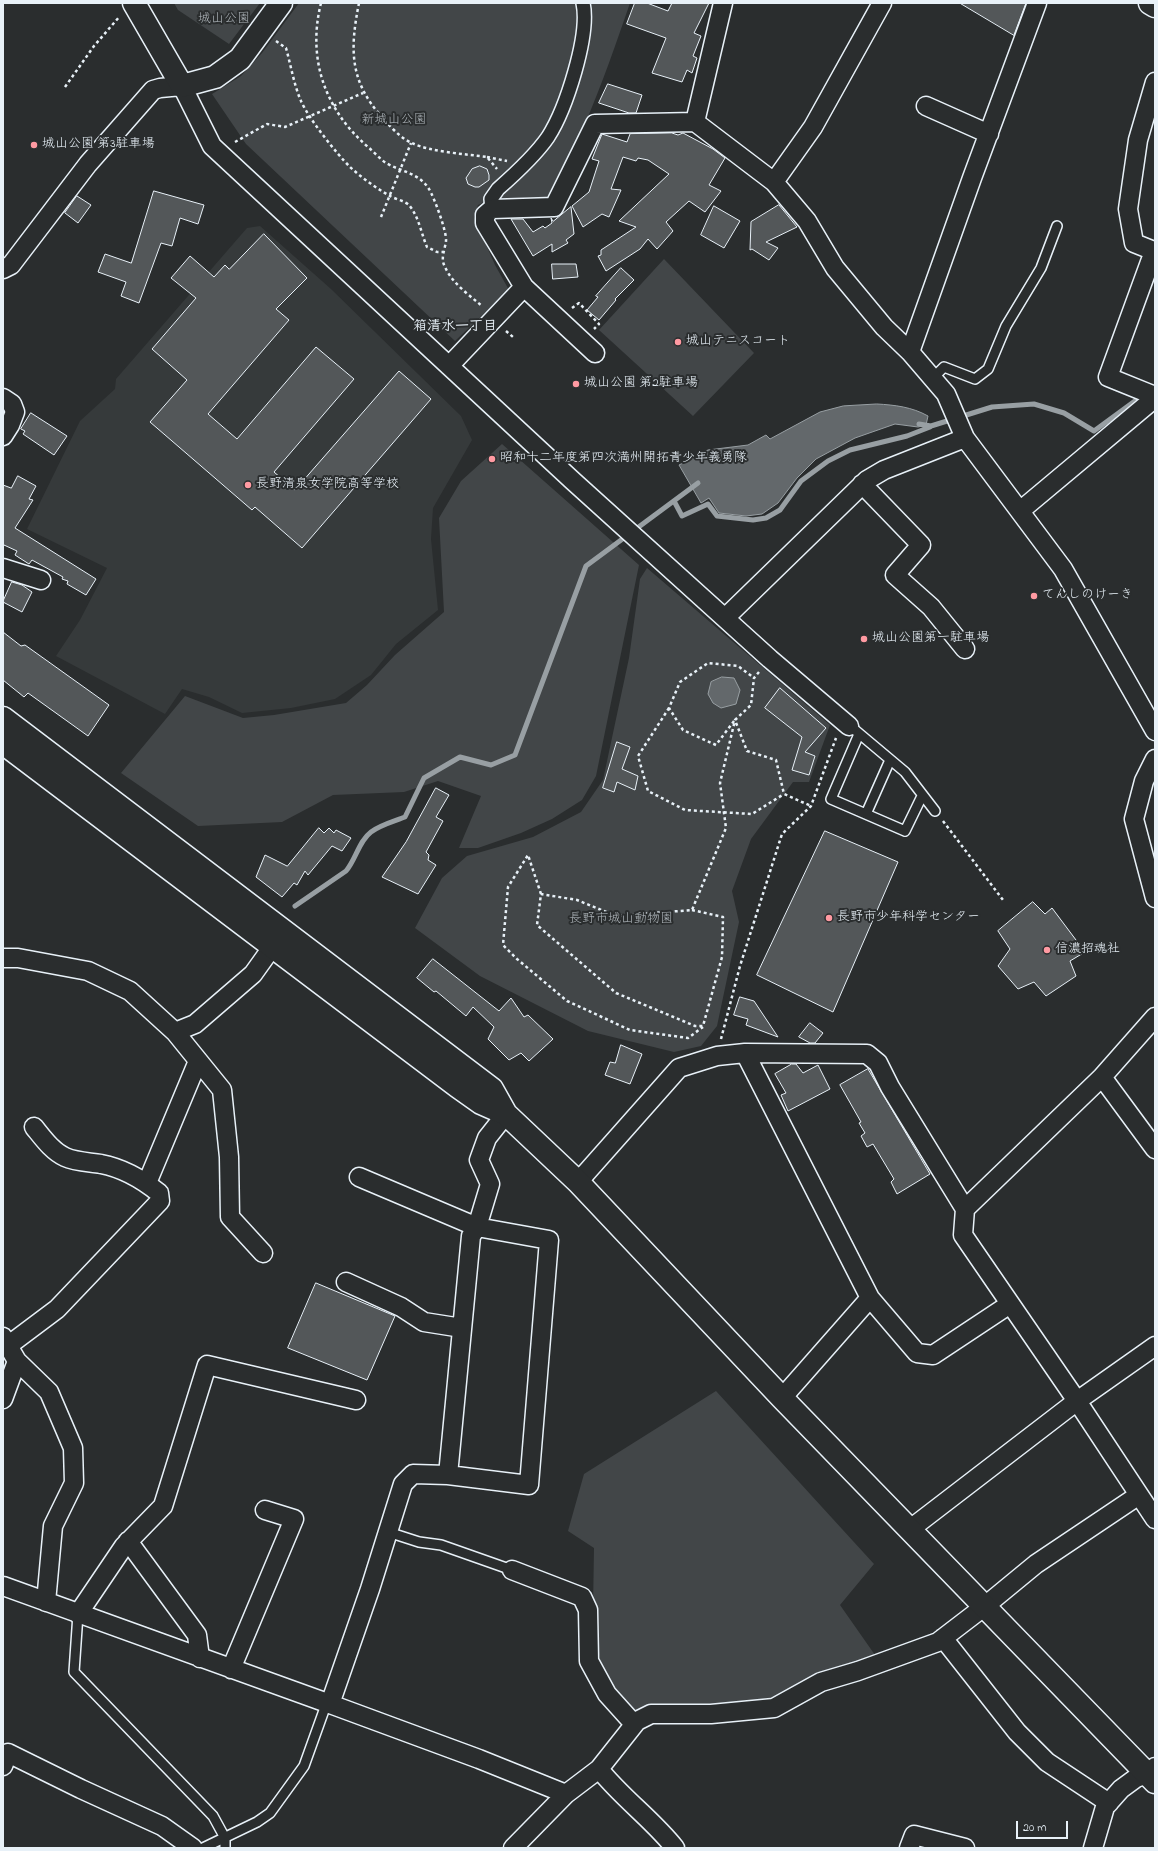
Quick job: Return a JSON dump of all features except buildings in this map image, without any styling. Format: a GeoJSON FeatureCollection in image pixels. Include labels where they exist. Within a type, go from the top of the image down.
{"type":"FeatureCollection","features":[{"type":"Feature","properties":{"kind":"street"},"geometry":{"type":"LineString","coordinates":[[3,270],[11,265],[88,164],[153,90],[182,86],[215,77],[240,59],[281,3]]}},
{"type":"Feature","properties":{"kind":"street"},"geometry":{"type":"LineString","coordinates":[[492,208],[492,199],[498,189],[548,137],[557,118],[572,82],[582,44],[585,11],[583,3]]}},
{"type":"Feature","properties":{"kind":"street"},"geometry":{"type":"LineString","coordinates":[[694,122],[722,3]]}},
{"type":"Feature","properties":{"kind":"street"},"geometry":{"type":"LineString","coordinates":[[774,182],[812,127],[882,3]]}},
{"type":"Feature","properties":{"kind":"street"},"geometry":{"type":"LineString","coordinates":[[910,352],[1037,3]]}},
{"type":"Feature","properties":{"kind":"street"},"geometry":{"type":"LineString","coordinates":[[1150,3],[1155,6]]}},
{"type":"Feature","properties":{"kind":"street"},"geometry":{"type":"LineString","coordinates":[[128,9],[182,86],[212,146],[574,481],[770,659],[850,727]]}},
{"type":"Feature","properties":{"kind":"street"},"geometry":{"type":"LineString","coordinates":[[1020,511],[1155,397],[1108,377],[1154,251],[1134,243],[1128,209],[1138,140],[1155,82]]}},
{"type":"Feature","properties":{"kind":"street"},"geometry":{"type":"LineString","coordinates":[[926,106],[989,134]]}},
{"type":"Feature","properties":{"kind":"street"},"geometry":{"type":"LineString","coordinates":[[595,353],[524,287],[485,224],[485,215],[492,208],[554,207],[595,124],[694,122],[774,182],[807,221],[835,268],[884,327],[910,352],[946,394],[964,438],[1063,569],[1155,729]]}},
{"type":"Feature","properties":{"kind":"street"},"geometry":{"type":"LineString","coordinates":[[449,366],[524,287]]}},
{"type":"Feature","properties":{"kind":"street"},"geometry":{"type":"LineString","coordinates":[[3,398],[12,404],[15,412],[10,425],[3,436]]}},
{"type":"Feature","properties":{"kind":"street"},"geometry":{"type":"LineString","coordinates":[[725,618],[862,484],[884,470],[964,438]]}},
{"type":"Feature","properties":{"kind":"street"},"geometry":{"type":"LineString","coordinates":[[862,484],[920,545],[895,575],[931,607],[965,649]]}},
{"type":"Feature","properties":{"kind":"street"},"geometry":{"type":"LineString","coordinates":[[3,568],[40,580]]}},
{"type":"Feature","properties":{"kind":"street"},"geometry":{"type":"LineString","coordinates":[[3,718],[492,1089],[506,1114],[578,1182],[909,1530],[1152,1774]]}},
{"type":"Feature","properties":{"kind":"street"},"geometry":{"type":"LineString","coordinates":[[3,743],[463,1090],[481,1103],[506,1114]]}},
{"type":"Feature","properties":{"kind":"street"},"geometry":{"type":"LineString","coordinates":[[1155,759],[1144,781],[1134,819],[1155,898]]}},
{"type":"Feature","properties":{"kind":"street"},"geometry":{"type":"LineString","coordinates":[[175,1032],[195,1024],[253,974],[273,946]]}},
{"type":"Feature","properties":{"kind":"street"},"geometry":{"type":"LineString","coordinates":[[3,958],[18,958],[88,971],[130,991],[175,1032],[222,1090],[229,1157],[230,1217],[263,1253]]}},
{"type":"Feature","properties":{"kind":"street"},"geometry":{"type":"LineString","coordinates":[[965,1209],[1102,1077],[1155,1017]]}},
{"type":"Feature","properties":{"kind":"street"},"geometry":{"type":"LineString","coordinates":[[578,1182],[679,1068],[717,1056],[745,1053],[867,1054],[878,1063],[890,1087],[965,1209],[963,1235],[1077,1400],[1155,1519]]}},
{"type":"Feature","properties":{"kind":"street"},"geometry":{"type":"LineString","coordinates":[[745,1053],[870,1298],[917,1352],[934,1355],[1010,1304]]}},
{"type":"Feature","properties":{"kind":"street"},"geometry":{"type":"LineString","coordinates":[[147,1183],[198,1061]]}},
{"type":"Feature","properties":{"kind":"street"},"geometry":{"type":"LineString","coordinates":[[1102,1077],[1155,1149]]}},
{"type":"Feature","properties":{"kind":"street"},"geometry":{"type":"LineString","coordinates":[[448,1475],[471,1236],[477,1227],[490,1184],[479,1160],[487,1138],[506,1114]]}},
{"type":"Feature","properties":{"kind":"street"},"geometry":{"type":"LineString","coordinates":[[3,1399],[10,1347],[57,1309],[160,1201],[159,1193],[147,1183],[103,1164],[65,1157],[53,1149],[34,1127]]}},
{"type":"Feature","properties":{"kind":"street"},"geometry":{"type":"LineString","coordinates":[[329,1703],[370,1589],[403,1484],[413,1474],[448,1475],[529,1485],[549,1240],[477,1227],[359,1177]]}},
{"type":"Feature","properties":{"kind":"street"},"geometry":{"type":"LineString","coordinates":[[346,1282],[401,1307],[424,1322],[462,1328]]}},
{"type":"Feature","properties":{"kind":"street"},"geometry":{"type":"LineString","coordinates":[[782,1398],[870,1298]]}},
{"type":"Feature","properties":{"kind":"street"},"geometry":{"type":"LineString","coordinates":[[909,1530],[1077,1400],[1155,1346]]}},
{"type":"Feature","properties":{"kind":"street"},"geometry":{"type":"LineString","coordinates":[[10,1347],[49,1392],[73,1448],[74,1483],[53,1526],[46,1602]]}},
{"type":"Feature","properties":{"kind":"street"},"geometry":{"type":"LineString","coordinates":[[78,1614],[128,1541],[163,1506],[207,1365],[356,1400]]}},
{"type":"Feature","properties":{"kind":"street"},"geometry":{"type":"LineString","coordinates":[[513,1848],[566,1794],[599,1769],[637,1721],[651,1714],[711,1714],[774,1708],[821,1682],[858,1671],[938,1642],[1036,1564],[1139,1495]]}},
{"type":"Feature","properties":{"kind":"street"},"geometry":{"type":"LineString","coordinates":[[231,1669],[294,1519],[265,1510]]}},
{"type":"Feature","properties":{"kind":"street"},"geometry":{"type":"LineString","coordinates":[[128,1541],[197,1635],[200,1658]]}},
{"type":"Feature","properties":{"kind":"street"},"geometry":{"type":"LineString","coordinates":[[512,1570],[582,1597],[588,1610],[589,1661],[607,1694],[634,1724]]}},
{"type":"Feature","properties":{"kind":"street"},"geometry":{"type":"LineString","coordinates":[[3,1586],[479,1758],[566,1794]]}},
{"type":"Feature","properties":{"kind":"street"},"geometry":{"type":"LineString","coordinates":[[943,1638],[1022,1737],[1047,1762],[1109,1802]]}},
{"type":"Feature","properties":{"kind":"street"},"geometry":{"type":"LineString","coordinates":[[5,1756],[162,1826],[193,1848]]}},
{"type":"Feature","properties":{"kind":"street"},"geometry":{"type":"LineString","coordinates":[[599,1769],[613,1788],[656,1826],[675,1848]]}},
{"type":"Feature","properties":{"kind":"street"},"geometry":{"type":"LineString","coordinates":[[1093,1848],[1105,1807],[1121,1789],[1136,1778],[1152,1774]]}},
{"type":"Feature","properties":{"kind":"street"},"geometry":{"type":"LineString","coordinates":[[909,1848],[914,1835],[965,1848]]}},
{"type":"Feature","properties":{"kind":"lane"},"geometry":{"type":"LineString","coordinates":[[932,378],[944,367],[975,379],[988,369],[1006,326],[1041,268],[1057,226]]}},
{"type":"Feature","properties":{"kind":"lane"},"geometry":{"type":"LineString","coordinates":[[922,796],[905,831],[831,798],[850,727],[905,772],[935,811]]}},
{"type":"Feature","properties":{"kind":"lane"},"geometry":{"type":"LineString","coordinates":[[866,814],[890,760]]}},
{"type":"Feature","properties":{"kind":"lane"},"geometry":{"type":"LineString","coordinates":[[388,1532],[419,1542],[441,1545],[512,1570]]}},
{"type":"Feature","properties":{"kind":"lane"},"geometry":{"type":"LineString","coordinates":[[78,1614],[74,1672],[213,1816],[225,1838],[225,1848]]}},
{"type":"Feature","properties":{"kind":"lane"},"geometry":{"type":"LineString","coordinates":[[203,1848],[257,1822],[270,1813],[304,1766],[329,1703]]}},
{"type":"Feature","properties":{"kind":"path"},"geometry":{"type":"LineString","coordinates":[[321,3],[316,44],[317,62],[321,79],[334,105],[354,135],[386,163],[422,179],[432,193],[439,211],[446,240],[442,252],[444,266],[451,278],[484,308]]}},
{"type":"Feature","properties":{"kind":"path"},"geometry":{"type":"LineString","coordinates":[[359,3],[354,28],[354,67],[363,93],[372,107],[391,127],[411,143],[434,149],[509,161]]}},
{"type":"Feature","properties":{"kind":"path"},"geometry":{"type":"LineString","coordinates":[[65,87],[94,46],[128,9]]}},
{"type":"Feature","properties":{"kind":"path"},"geometry":{"type":"LineString","coordinates":[[270,38],[286,48],[300,100],[349,166],[369,183],[408,205],[419,222],[427,247],[437,252],[442,252]]}},
{"type":"Feature","properties":{"kind":"path"},"geometry":{"type":"LineString","coordinates":[[235,142],[267,124],[285,127],[363,93]]}},
{"type":"Feature","properties":{"kind":"path"},"geometry":{"type":"LineString","coordinates":[[381,217],[411,143]]}},
{"type":"Feature","properties":{"kind":"path"},"geometry":{"type":"LineString","coordinates":[[487,157],[508,179]]}},
{"type":"Feature","properties":{"kind":"path"},"geometry":{"type":"LineString","coordinates":[[568,304],[573,309],[579,304],[599,324],[589,335]]}},
{"type":"Feature","properties":{"kind":"path"},"geometry":{"type":"LineString","coordinates":[[669,708],[683,730],[716,745],[735,720],[751,705],[754,678],[770,659]]}},
{"type":"Feature","properties":{"kind":"path"},"geometry":{"type":"LineString","coordinates":[[754,678],[738,666],[708,663],[680,682],[669,708],[638,756],[648,791],[685,810],[752,814],[784,794]]}},
{"type":"Feature","properties":{"kind":"path"},"geometry":{"type":"LineString","coordinates":[[735,720],[747,751],[776,760],[784,794]]}},
{"type":"Feature","properties":{"kind":"path"},"geometry":{"type":"LineString","coordinates":[[692,910],[726,828],[720,783],[735,720]]}},
{"type":"Feature","properties":{"kind":"path"},"geometry":{"type":"LineString","coordinates":[[717,1056],[742,958],[782,834],[811,806],[850,727]]}},
{"type":"Feature","properties":{"kind":"path"},"geometry":{"type":"LineString","coordinates":[[784,794],[811,806]]}},
{"type":"Feature","properties":{"kind":"path"},"geometry":{"type":"LineString","coordinates":[[935,811],[1003,900]]}},
{"type":"Feature","properties":{"kind":"path"},"geometry":{"type":"LineString","coordinates":[[540,894],[577,900],[616,916],[692,910],[723,917],[722,956],[703,1026],[688,1038],[630,1030],[567,1001],[517,959],[503,945],[508,887],[528,854],[540,894],[537,925],[616,993],[695,1026],[703,1026]]}},
{"type":"Feature","properties":{"kind":"shaded area","name":"長野清泉女学院高等学校"},"geometry":{"type":"Polygon","coordinates":[[[260,226],[331,289],[461,416],[472,440],[433,508],[431,539],[438,610],[396,644],[371,675],[335,699],[291,708],[242,713],[209,697],[182,689],[165,714],[56,656],[80,620],[107,568],[27,529],[80,421],[115,389],[116,379],[247,228],[260,226]]]}},
{"type":"Feature","properties":{"kind":"shaded area"},"geometry":{"type":"Polygon","coordinates":[[[877,404],[916,410],[928,416],[926,425],[918,427],[895,424],[855,438],[816,459],[797,478],[778,503],[762,514],[746,516],[719,513],[709,498],[701,503],[679,465],[708,450],[748,445],[766,435],[770,439],[820,412],[843,406],[877,404]]]}},
{"type":"Feature","properties":{"kind":"shaded area"},"geometry":{"type":"Polygon","coordinates":[[[722,677],[734,678],[740,690],[736,704],[721,708],[713,703],[708,694],[711,682],[722,677]]]}},
{"type":"Feature","properties":{"kind":"green space","name":"城山公園"},"geometry":{"type":"Polygon","coordinates":[[[174,3],[260,3],[229,44],[178,10],[174,3]]]}},
{"type":"Feature","properties":{"kind":"green space","name":"新城山公園"},"geometry":{"type":"Polygon","coordinates":[[[299,3],[630,3],[603,79],[569,162],[547,197],[491,199],[478,205],[474,217],[495,265],[509,290],[455,341],[246,144],[212,94],[241,76],[262,53],[299,3]]]}},
{"type":"Feature","properties":{"kind":"green space","name":"城山テニスコート"},"geometry":{"type":"Polygon","coordinates":[[[664,259],[754,353],[693,416],[599,330],[664,259]]]}},
{"type":"Feature","properties":{"kind":"green space"},"geometry":{"type":"Polygon","coordinates":[[[502,444],[639,565],[596,776],[582,800],[552,819],[521,833],[478,848],[459,848],[481,796],[438,781],[404,792],[333,795],[282,822],[198,826],[121,773],[185,696],[243,718],[274,715],[346,703],[367,685],[395,655],[444,612],[439,518],[461,481],[502,444]]]}},
{"type":"Feature","properties":{"kind":"green space","name":"長野市城山動物園"},"geometry":{"type":"Polygon","coordinates":[[[647,568],[830,725],[809,782],[793,782],[751,839],[732,891],[739,922],[717,1026],[701,1046],[674,1052],[588,1031],[480,976],[415,928],[442,878],[467,856],[533,837],[581,812],[603,780],[629,658],[640,579],[647,568]]]}},
{"type":"Feature","properties":{"kind":"green space"},"geometry":{"type":"Polygon","coordinates":[[[716,1391],[874,1564],[840,1605],[875,1655],[820,1674],[781,1695],[732,1707],[651,1707],[632,1713],[601,1670],[593,1609],[594,1548],[568,1531],[584,1474],[716,1391]]]}},
{"type":"Feature","properties":{"kind":"waterway"},"geometry":{"type":"LineString","coordinates":[[919,424],[931,426],[992,407],[1034,404],[1064,413],[1094,431],[1139,398]]}},
{"type":"Feature","properties":{"kind":"waterway"},"geometry":{"type":"LineString","coordinates":[[674,501],[682,516],[708,504],[717,516],[753,520],[766,518],[780,510],[801,481],[828,461],[850,450],[907,436],[930,427]]}},
{"type":"Feature","properties":{"kind":"waterway"},"geometry":{"type":"LineString","coordinates":[[295,906],[346,871],[363,840],[371,832],[383,825],[405,817],[424,778],[460,757],[491,765],[515,755],[586,566],[698,483]]}},
{"type":"Feature","properties":{"kind":"place","name":"城山公園 第3駐車場"},"geometry":{"type":"Point","coordinates":[34,145]}},
{"type":"Feature","properties":{"kind":"place","name":"城山テニスコート"},"geometry":{"type":"Point","coordinates":[678,342]}},
{"type":"Feature","properties":{"kind":"place","name":"城山公園 第2駐車場"},"geometry":{"type":"Point","coordinates":[576,384]}},
{"type":"Feature","properties":{"kind":"place","name":"昭和十二年度第四次満州開拓青少年義勇隊"},"geometry":{"type":"Point","coordinates":[492,459]}},
{"type":"Feature","properties":{"kind":"place","name":"長野清泉女学院高等学校"},"geometry":{"type":"Point","coordinates":[248,485]}},
{"type":"Feature","properties":{"kind":"place","name":"てんしのけーき"},"geometry":{"type":"Point","coordinates":[1034,596]}},
{"type":"Feature","properties":{"kind":"place","name":"城山公園第一駐車場"},"geometry":{"type":"Point","coordinates":[864,639]}},
{"type":"Feature","properties":{"kind":"place","name":"長野市少年科学センター"},"geometry":{"type":"Point","coordinates":[829,918]}},
{"type":"Feature","properties":{"kind":"place","name":"信濃招魂社"},"geometry":{"type":"Point","coordinates":[1047,950]}},
{"type":"Feature","properties":{"kind":"district","name":"箱清水一丁目"},"geometry":{"type":"Point","coordinates":[455,328]}}]}
